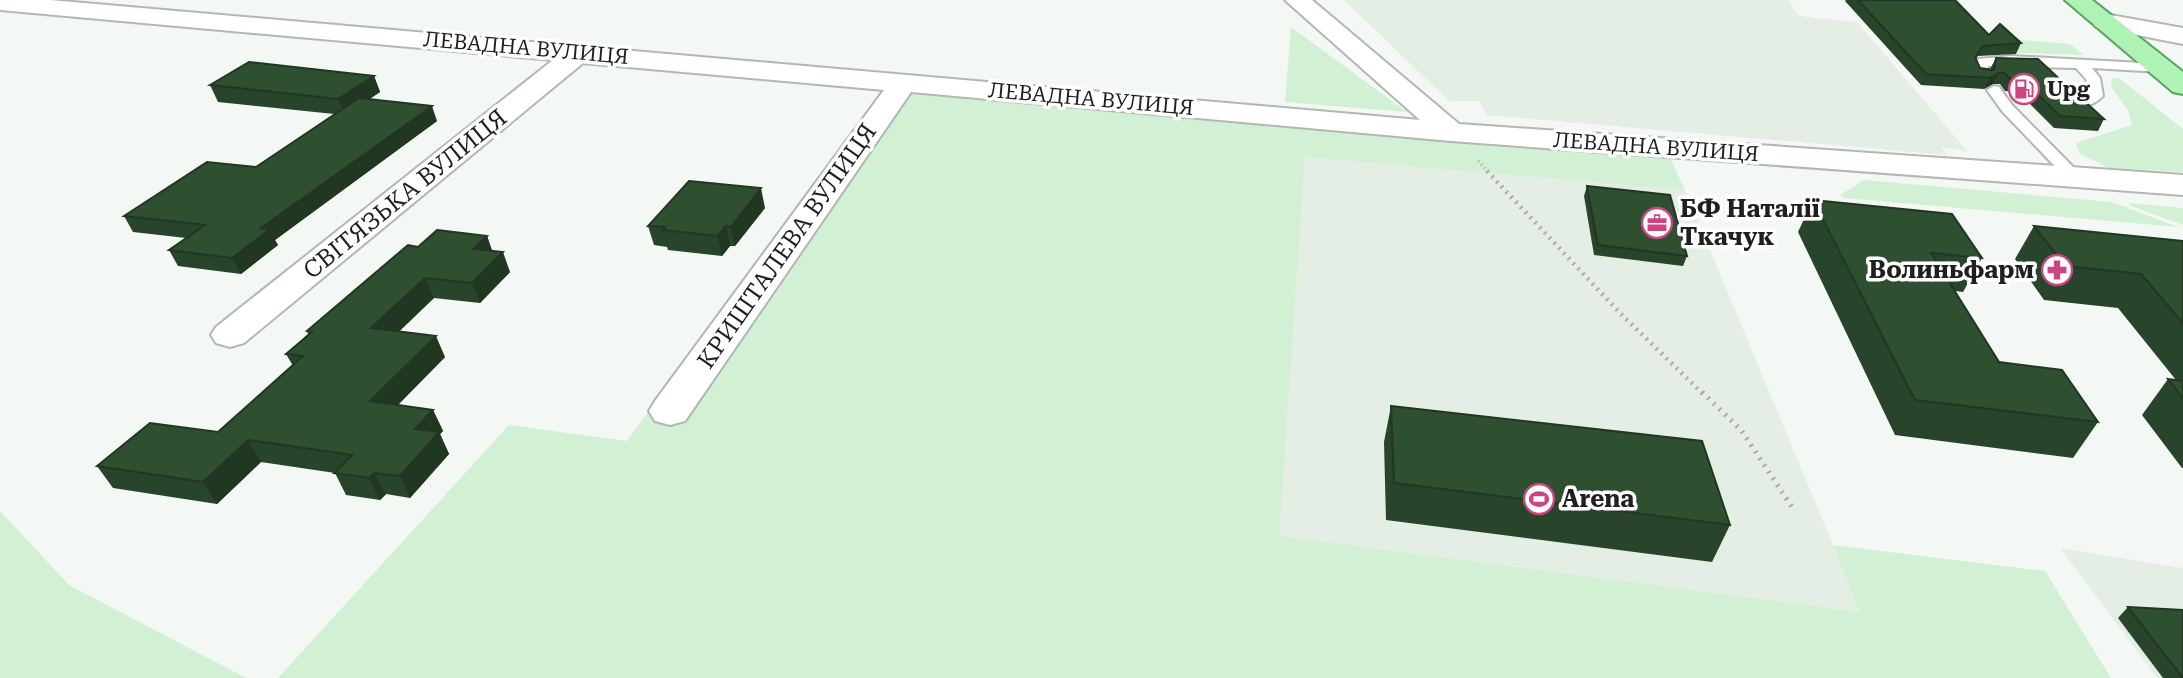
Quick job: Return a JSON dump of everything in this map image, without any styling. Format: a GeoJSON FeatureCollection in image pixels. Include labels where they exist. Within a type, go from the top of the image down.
{"type":"FeatureCollection","features":[{"type":"Feature","properties":{"kind":"main road"},"geometry":{"type":"LineString","coordinates":[[2077,0],[2183,86]]}},
{"type":"Feature","properties":{"kind":"street"},"geometry":{"type":"LineString","coordinates":[[1297,0],[1451,132]]}},
{"type":"Feature","properties":{"kind":"street","name":"ЛЕВАДНА ВУЛИЦЯ"},"geometry":{"type":"LineString","coordinates":[[0,3],[94,4],[579,53],[1451,132],[2183,185]]}},
{"type":"Feature","properties":{"kind":"street"},"geometry":{"type":"LineString","coordinates":[[2105,22],[2183,36]]}},
{"type":"Feature","properties":{"kind":"street","name":"СВІТЯЗЬКА ВУЛИЦЯ"},"geometry":{"type":"LineString","coordinates":[[230,335],[579,53]]}},
{"type":"Feature","properties":{"kind":"street","name":"КРИШТАЛЕВА ВУЛИЦЯ"},"geometry":{"type":"LineString","coordinates":[[670,411],[904,82]]}},
{"type":"Feature","properties":{"kind":"lane"},"geometry":{"type":"LineString","coordinates":[[1982,76],[1979,69],[1983,62],[2011,60],[2161,68]]}},
{"type":"Feature","properties":{"kind":"lane"},"geometry":{"type":"LineString","coordinates":[[2067,102],[2087,102],[2096,96],[2093,78],[2080,64]]}},
{"type":"Feature","properties":{"kind":"lane"},"geometry":{"type":"LineString","coordinates":[[1994,90],[2007,108],[2074,177]]}},
{"type":"Feature","properties":{"kind":"lane"},"geometry":{"type":"LineString","coordinates":[[2007,108],[2029,104]]}},
{"type":"Feature","properties":{"kind":"path"},"geometry":{"type":"LineString","coordinates":[[1451,132],[1619,312],[1741,430],[1791,507]]}},
{"type":"Feature","properties":{"kind":"shaded area"},"geometry":{"type":"Polygon","coordinates":[[[1344,0],[1789,0],[1797,14],[1805,17],[1857,22],[1968,152],[1941,147],[1947,155],[1487,115],[1479,101],[1449,101],[1344,0]]]}},
{"type":"Feature","properties":{"kind":"shaded area"},"geometry":{"type":"Polygon","coordinates":[[[1305,157],[1685,190],[1861,612],[1278,536],[1305,157]]]}},
{"type":"Feature","properties":{"kind":"shaded area"},"geometry":{"type":"Polygon","coordinates":[[[2060,548],[2183,568],[2183,678],[2157,678],[2060,548]]]}},
{"type":"Feature","properties":{"kind":"green space"},"geometry":{"type":"Polygon","coordinates":[[[1291,27],[1407,112],[1285,102],[1291,27]]]}},
{"type":"Feature","properties":{"kind":"green space"},"geometry":{"type":"Polygon","coordinates":[[[1999,38],[2070,44],[2084,55],[2013,52],[1999,38]]]}},
{"type":"Feature","properties":{"kind":"green space"},"geometry":{"type":"Polygon","coordinates":[[[2112,78],[2119,78],[2183,129],[2183,172],[2109,168],[2079,153],[2076,143],[2132,125],[2128,110],[2111,87],[2112,78]]]}},
{"type":"Feature","properties":{"kind":"green space"},"geometry":{"type":"Polygon","coordinates":[[[884,88],[1670,158],[1685,190],[1305,157],[1279,536],[1860,612],[1833,545],[2045,571],[2111,678],[278,678],[509,425],[627,441],[884,88]]]}},
{"type":"Feature","properties":{"kind":"green space"},"geometry":{"type":"Polygon","coordinates":[[[1864,180],[2112,202],[2178,227],[1844,198],[1840,195],[1864,180]]]}},
{"type":"Feature","properties":{"kind":"green space"},"geometry":{"type":"Polygon","coordinates":[[[2128,203],[2183,208],[2183,225],[2131,206],[2128,203]]]}},
{"type":"Feature","properties":{"kind":"green space"},"geometry":{"type":"Polygon","coordinates":[[[0,511],[69,585],[246,678],[0,678],[0,511]]]}},
{"type":"Feature","properties":{"kind":"building"},"geometry":{"type":"Polygon","coordinates":[[[1858,0],[1955,0],[1989,35],[2000,24],[2021,43],[1983,46],[1975,57],[1980,68],[1994,70],[1996,58],[2038,59],[2067,86],[2065,93],[2082,99],[2104,119],[2060,116],[2024,81],[2011,80],[2005,73],[1998,73],[1990,78],[1926,74],[1858,0]]]}},
{"type":"Feature","properties":{"kind":"building"},"geometry":{"type":"Polygon","coordinates":[[[249,62],[374,76],[338,99],[210,85],[249,62]]]}},
{"type":"Feature","properties":{"kind":"building"},"geometry":{"type":"Polygon","coordinates":[[[359,98],[432,106],[261,228],[270,229],[232,258],[169,250],[205,225],[124,216],[207,162],[256,167],[359,98]]]}},
{"type":"Feature","properties":{"kind":"building"},"geometry":{"type":"Polygon","coordinates":[[[689,181],[761,188],[731,227],[726,226],[717,236],[648,226],[689,181]]]}},
{"type":"Feature","properties":{"kind":"building"},"geometry":{"type":"Polygon","coordinates":[[[1587,186],[1670,195],[1687,256],[1598,245],[1587,186]]]}},
{"type":"Feature","properties":{"kind":"building"},"geometry":{"type":"Polygon","coordinates":[[[1813,200],[1952,214],[1982,258],[1931,253],[1999,362],[2062,370],[2098,422],[1915,400],[1813,200]]]}},
{"type":"Feature","properties":{"kind":"building"},"geometry":{"type":"Polygon","coordinates":[[[2034,226],[2183,241],[2183,323],[2141,274],[2065,266],[2034,226]]]}},
{"type":"Feature","properties":{"kind":"building"},"geometry":{"type":"Polygon","coordinates":[[[437,230],[487,236],[473,249],[503,252],[472,283],[425,278],[371,328],[436,336],[370,401],[433,410],[415,429],[439,432],[400,476],[374,473],[369,478],[334,473],[352,455],[248,440],[203,482],[97,466],[150,423],[218,432],[303,356],[286,354],[312,332],[307,331],[408,245],[418,247],[437,230]]]}},
{"type":"Feature","properties":{"kind":"building"},"geometry":{"type":"Polygon","coordinates":[[[2168,379],[2183,381],[2183,398],[2168,379]]]}},
{"type":"Feature","properties":{"kind":"building"},"geometry":{"type":"Polygon","coordinates":[[[1391,406],[1702,441],[1730,525],[1394,483],[1391,406]]]}},
{"type":"Feature","properties":{"kind":"building"},"geometry":{"type":"Polygon","coordinates":[[[2128,607],[2183,610],[2183,678],[2128,607]]]}},
{"type":"Feature","properties":{"kind":"place","name":"Upg"},"geometry":{"type":"Point","coordinates":[2024,89]}},
{"type":"Feature","properties":{"kind":"place","name":"БФ Наталії Ткачук"},"geometry":{"type":"Point","coordinates":[1657,223]}},
{"type":"Feature","properties":{"kind":"place","name":"Волиньфарм"},"geometry":{"type":"Point","coordinates":[2057,270]}},
{"type":"Feature","properties":{"kind":"place","name":"Arena"},"geometry":{"type":"Point","coordinates":[1539,499]}}]}
